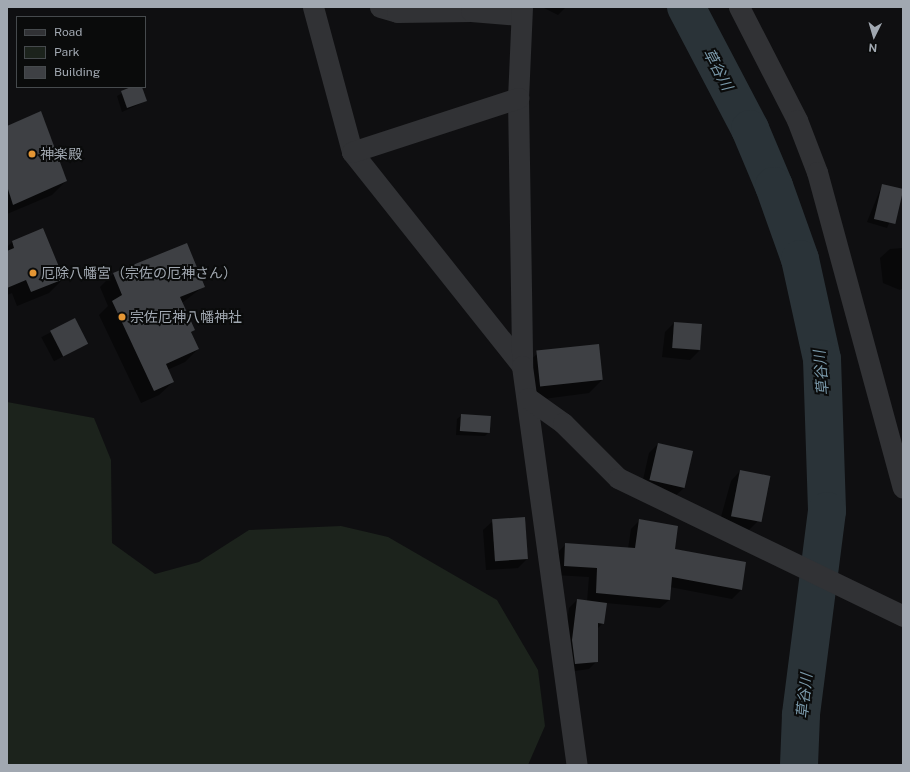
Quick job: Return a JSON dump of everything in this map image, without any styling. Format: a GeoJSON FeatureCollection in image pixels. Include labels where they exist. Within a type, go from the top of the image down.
{"type":"FeatureCollection","features":[{"type":"Feature","properties":{"kind":"street"},"geometry":{"type":"LineString","coordinates":[[313,7],[352,152],[522,366]]}},
{"type":"Feature","properties":{"kind":"street"},"geometry":{"type":"LineString","coordinates":[[380,7],[397,12],[521,11],[518,98],[522,366],[528,398],[576,765]]}},
{"type":"Feature","properties":{"kind":"street"},"geometry":{"type":"LineString","coordinates":[[739,7],[797,120],[817,172],[903,488]]}},
{"type":"Feature","properties":{"kind":"street"},"geometry":{"type":"LineString","coordinates":[[352,152],[518,98]]}},
{"type":"Feature","properties":{"kind":"street"},"geometry":{"type":"LineString","coordinates":[[528,398],[563,423],[618,478],[763,552],[903,616]]}},
{"type":"Feature","properties":{"kind":"green space"},"geometry":{"type":"Polygon","coordinates":[[[7,402],[94,418],[111,460],[112,543],[155,574],[199,562],[249,530],[341,526],[388,537],[497,600],[538,670],[545,726],[528,765],[7,765],[7,402]]]}},
{"type":"Feature","properties":{"kind":"building"},"geometry":{"type":"Polygon","coordinates":[[[128,88],[142,88],[147,101],[127,108],[121,91],[128,88]]]}},
{"type":"Feature","properties":{"kind":"building","name":"神楽殿"},"geometry":{"type":"Polygon","coordinates":[[[41,111],[67,181],[13,205],[7,186],[7,126],[41,111]]]}},
{"type":"Feature","properties":{"kind":"building"},"geometry":{"type":"Polygon","coordinates":[[[882,184],[903,189],[895,224],[874,219],[882,184]]]}},
{"type":"Feature","properties":{"kind":"building"},"geometry":{"type":"Polygon","coordinates":[[[43,228],[64,279],[31,292],[26,280],[7,288],[7,251],[14,248],[12,241],[43,228]]]}},
{"type":"Feature","properties":{"kind":"building"},"geometry":{"type":"Polygon","coordinates":[[[187,243],[205,287],[180,297],[195,330],[191,332],[199,349],[166,364],[174,382],[154,391],[112,301],[122,295],[113,273],[187,243]]]}},
{"type":"Feature","properties":{"kind":"building"},"geometry":{"type":"Polygon","coordinates":[[[75,318],[88,344],[63,357],[50,331],[75,318]]]}},
{"type":"Feature","properties":{"kind":"building"},"geometry":{"type":"Polygon","coordinates":[[[674,322],[702,324],[700,350],[672,348],[674,322]]]}},
{"type":"Feature","properties":{"kind":"building"},"geometry":{"type":"Polygon","coordinates":[[[599,344],[603,380],[540,386],[536,351],[599,344]]]}},
{"type":"Feature","properties":{"kind":"building"},"geometry":{"type":"Polygon","coordinates":[[[461,414],[491,416],[490,433],[460,431],[461,414]]]}},
{"type":"Feature","properties":{"kind":"building"},"geometry":{"type":"Polygon","coordinates":[[[658,443],[693,451],[685,488],[649,480],[658,443]]]}},
{"type":"Feature","properties":{"kind":"building"},"geometry":{"type":"Polygon","coordinates":[[[740,470],[770,476],[761,522],[731,516],[740,470]]]}},
{"type":"Feature","properties":{"kind":"building"},"geometry":{"type":"Polygon","coordinates":[[[525,517],[528,559],[495,561],[492,519],[525,517]]]}},
{"type":"Feature","properties":{"kind":"building"},"geometry":{"type":"Polygon","coordinates":[[[639,519],[678,526],[675,549],[746,562],[742,590],[672,577],[670,600],[596,593],[597,568],[564,566],[565,543],[635,548],[639,519]]]}},
{"type":"Feature","properties":{"kind":"building"},"geometry":{"type":"Polygon","coordinates":[[[577,599],[607,603],[604,624],[598,623],[598,662],[575,664],[572,640],[577,599]]]}},
{"type":"Feature","properties":{"kind":"waterway","name":"草谷川"},"geometry":{"type":"LineString","coordinates":[[686,7],[750,129],[774,186],[800,259],[822,359],[827,511],[801,715],[799,765]]}},
{"type":"Feature","properties":{"kind":"place","name":"神楽殿"},"geometry":{"type":"Point","coordinates":[32,154]}},
{"type":"Feature","properties":{"kind":"place","name":"厄除八幡宮（宗佐の厄神さん）"},"geometry":{"type":"Point","coordinates":[33,273]}},
{"type":"Feature","properties":{"kind":"place","name":"宗佐厄神八幡神社"},"geometry":{"type":"Point","coordinates":[122,317]}}]}
